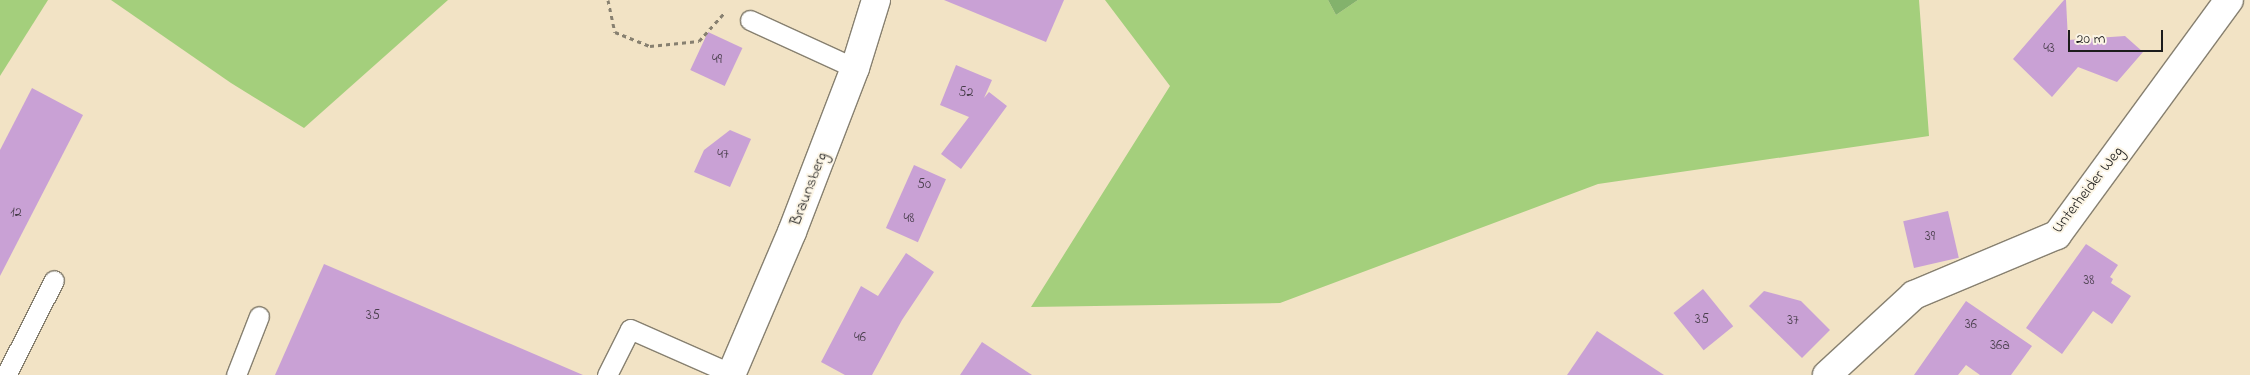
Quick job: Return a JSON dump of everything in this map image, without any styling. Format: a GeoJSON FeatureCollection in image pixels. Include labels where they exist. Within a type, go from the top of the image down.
{"type":"FeatureCollection","features":[{"type":"Feature","properties":{"kind":"street","name":"Braunsberg"},"geometry":{"type":"LineString","coordinates":[[731,374],[792,232],[855,68],[876,0]]}},
{"type":"Feature","properties":{"kind":"street","name":"Unterheider Weg"},"geometry":{"type":"LineString","coordinates":[[1827,375],[1914,295],[2057,235],[2229,0]]}},
{"type":"Feature","properties":{"kind":"lane"},"geometry":{"type":"LineString","coordinates":[[750,20],[855,68]]}},
{"type":"Feature","properties":{"kind":"lane"},"geometry":{"type":"LineString","coordinates":[[6,375],[54,280]]}},
{"type":"Feature","properties":{"kind":"lane"},"geometry":{"type":"LineString","coordinates":[[236,375],[259,316]]}},
{"type":"Feature","properties":{"kind":"lane"},"geometry":{"type":"LineString","coordinates":[[607,375],[630,328],[731,374]]}},
{"type":"Feature","properties":{"kind":"path"},"geometry":{"type":"LineString","coordinates":[[608,0],[615,32],[650,46],[699,41],[725,12],[750,20]]}},
{"type":"Feature","properties":{"kind":"green space"},"geometry":{"type":"Polygon","coordinates":[[[0,0],[48,0],[0,76],[0,0]]]}},
{"type":"Feature","properties":{"kind":"green space"},"geometry":{"type":"Polygon","coordinates":[[[111,0],[448,0],[304,128],[231,83],[111,0]]]}},
{"type":"Feature","properties":{"kind":"green space"},"geometry":{"type":"Polygon","coordinates":[[[1105,0],[1328,0],[1336,15],[1358,0],[1919,0],[1929,136],[1598,184],[1280,303],[1031,307],[1170,86],[1105,0]]]}},
{"type":"Feature","properties":{"kind":"green space"},"geometry":{"type":"Polygon","coordinates":[[[1328,0],[1358,0],[1336,15],[1328,0]]]}},
{"type":"Feature","properties":{"kind":"building"},"geometry":{"type":"Polygon","coordinates":[[[944,0],[1064,0],[1046,42],[944,0]]]}},
{"type":"Feature","properties":{"kind":"building"},"geometry":{"type":"Polygon","coordinates":[[[2066,0],[2068,40],[2125,36],[2143,52],[2117,82],[2078,67],[2052,97],[2013,59],[2066,0]]]}},
{"type":"Feature","properties":{"kind":"building"},"geometry":{"type":"Polygon","coordinates":[[[708,32],[742,48],[725,86],[690,70],[708,32]]]}},
{"type":"Feature","properties":{"kind":"building"},"geometry":{"type":"Polygon","coordinates":[[[956,65],[992,80],[984,98],[989,92],[1007,106],[961,169],[941,154],[969,117],[940,105],[956,65]]]}},
{"type":"Feature","properties":{"kind":"building"},"geometry":{"type":"Polygon","coordinates":[[[32,88],[83,115],[0,276],[0,150],[32,88]]]}},
{"type":"Feature","properties":{"kind":"building"},"geometry":{"type":"Polygon","coordinates":[[[730,130],[751,139],[730,187],[694,172],[704,150],[730,130]]]}},
{"type":"Feature","properties":{"kind":"building"},"geometry":{"type":"Polygon","coordinates":[[[914,165],[946,179],[918,242],[886,228],[914,165]]]}},
{"type":"Feature","properties":{"kind":"building"},"geometry":{"type":"Polygon","coordinates":[[[1948,211],[1959,258],[1914,268],[1903,221],[1948,211]]]}},
{"type":"Feature","properties":{"kind":"building"},"geometry":{"type":"Polygon","coordinates":[[[2086,244],[2118,265],[2110,277],[2113,279],[2111,283],[2131,296],[2112,324],[2093,311],[2062,354],[2026,328],[2086,244]]]}},
{"type":"Feature","properties":{"kind":"building"},"geometry":{"type":"Polygon","coordinates":[[[906,253],[934,272],[902,320],[872,375],[845,375],[821,362],[861,286],[878,296],[906,253]]]}},
{"type":"Feature","properties":{"kind":"building"},"geometry":{"type":"Polygon","coordinates":[[[324,264],[583,375],[275,375],[324,264]]]}},
{"type":"Feature","properties":{"kind":"building"},"geometry":{"type":"Polygon","coordinates":[[[1703,289],[1733,326],[1704,350],[1673,313],[1703,289]]]}},
{"type":"Feature","properties":{"kind":"building"},"geometry":{"type":"Polygon","coordinates":[[[1764,291],[1801,301],[1830,330],[1802,358],[1749,306],[1764,291]]]}},
{"type":"Feature","properties":{"kind":"building"},"geometry":{"type":"Polygon","coordinates":[[[1966,301],[2032,346],[2011,375],[1980,375],[1966,365],[1958,375],[1914,375],[1966,301]]]}},
{"type":"Feature","properties":{"kind":"building"},"geometry":{"type":"Polygon","coordinates":[[[1597,331],[1664,375],[1567,375],[1597,331]]]}},
{"type":"Feature","properties":{"kind":"building"},"geometry":{"type":"Polygon","coordinates":[[[982,342],[1032,375],[960,375],[982,342]]]}}]}
